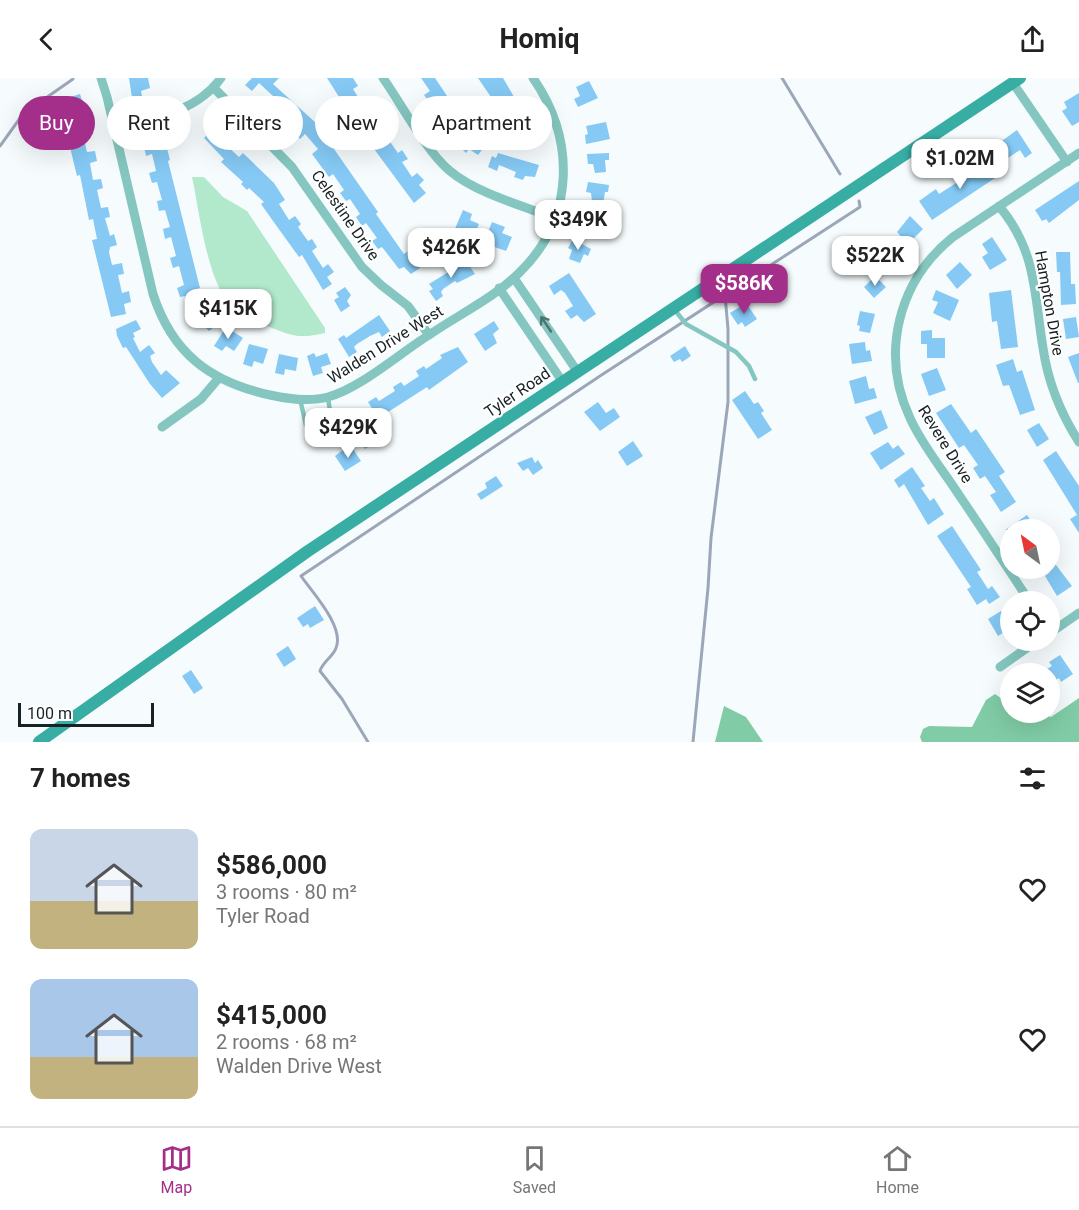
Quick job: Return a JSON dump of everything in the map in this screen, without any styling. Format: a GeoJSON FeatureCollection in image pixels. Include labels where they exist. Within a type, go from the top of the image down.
{"type":"FeatureCollection","features":[{"type":"Feature","properties":{"kind":"street","name":"Walden Drive West"},"geometry":{"type":"LineString","coordinates":[[101,78],[107,101]]}},
{"type":"Feature","properties":{"kind":"street"},"geometry":{"type":"LineString","coordinates":[[191,103],[213,87],[220,78]]}},
{"type":"Feature","properties":{"kind":"street"},"geometry":{"type":"LineString","coordinates":[[383,78],[448,170],[472,185],[555,218]]}},
{"type":"Feature","properties":{"kind":"street","name":"Walden Drive West"},"geometry":{"type":"LineString","coordinates":[[119,150],[157,308],[178,344],[200,366],[218,379],[242,389],[288,399],[328,397],[360,381],[514,278],[540,247],[555,218],[563,189],[562,142],[552,108],[533,78]]}},
{"type":"Feature","properties":{"kind":"street"},"geometry":{"type":"LineString","coordinates":[[1017,80],[1066,162]]}},
{"type":"Feature","properties":{"kind":"street","name":"Tyler Road"},"geometry":{"type":"LineString","coordinates":[[39,742],[271,577],[1017,80]]}},
{"type":"Feature","properties":{"kind":"street","name":"Celestine Drive"},"geometry":{"type":"LineString","coordinates":[[213,87],[286,159],[362,267],[408,306],[429,335]]}},
{"type":"Feature","properties":{"kind":"street","name":"Revere Drive"},"geometry":{"type":"LineString","coordinates":[[1023,591],[916,430],[904,404],[895,360],[898,321],[916,278],[945,244],[1079,153]]}},
{"type":"Feature","properties":{"kind":"street","name":"Hampton Drive"},"geometry":{"type":"LineString","coordinates":[[999,206],[1018,232],[1030,260],[1042,348],[1049,376],[1061,408],[1079,442]]}},
{"type":"Feature","properties":{"kind":"street"},"geometry":{"type":"LineString","coordinates":[[514,278],[578,371]]}},
{"type":"Feature","properties":{"kind":"street"},"geometry":{"type":"LineString","coordinates":[[499,288],[562,381]]}},
{"type":"Feature","properties":{"kind":"street"},"geometry":{"type":"LineString","coordinates":[[162,427],[201,399],[218,379]]}},
{"type":"Feature","properties":{"kind":"street"},"geometry":{"type":"LineString","coordinates":[[1060,625],[1079,613]]}},
{"type":"Feature","properties":{"kind":"street"},"geometry":{"type":"LineString","coordinates":[[1006,663],[1023,651]]}},
{"type":"Feature","properties":{"kind":"lane"},"geometry":{"type":"LineString","coordinates":[[674,309],[686,324],[736,352],[749,366],[755,379]]}},
{"type":"Feature","properties":{"kind":"lane"},"geometry":{"type":"LineString","coordinates":[[300,399],[306,425],[318,434],[325,433],[332,424],[328,397]]}},
{"type":"Feature","properties":{"kind":"green space"},"geometry":{"type":"Polygon","coordinates":[[[192,177],[204,177],[223,197],[247,211],[325,328],[325,333],[295,336],[244,317],[227,301],[218,286],[206,249],[192,177]]]}},
{"type":"Feature","properties":{"kind":"green space"},"geometry":{"type":"Polygon","coordinates":[[[995,694],[1000,697],[1000,723],[1060,723],[1060,711],[1079,698],[1079,742],[922,742],[920,737],[923,729],[929,726],[972,727],[986,700],[995,694]]]}},
{"type":"Feature","properties":{"kind":"green space"},"geometry":{"type":"Polygon","coordinates":[[[724,706],[746,717],[763,742],[715,742],[724,706]]]}},
{"type":"Feature","properties":{"kind":"building"},"geometry":{"type":"Polygon","coordinates":[[[129,78],[148,78],[150,88],[141,91],[142,96],[132,96],[129,78]]]}},
{"type":"Feature","properties":{"kind":"building"},"geometry":{"type":"Polygon","coordinates":[[[252,78],[279,78],[273,84],[286,96],[273,96],[259,83],[252,91],[245,85],[252,78]]]}},
{"type":"Feature","properties":{"kind":"building"},"geometry":{"type":"Polygon","coordinates":[[[327,78],[353,78],[358,86],[353,89],[357,96],[338,96],[327,78]]]}},
{"type":"Feature","properties":{"kind":"building"},"geometry":{"type":"Polygon","coordinates":[[[421,78],[435,78],[447,96],[425,96],[430,91],[421,78]]]}},
{"type":"Feature","properties":{"kind":"building"},"geometry":{"type":"Polygon","coordinates":[[[478,78],[503,78],[514,96],[490,96],[478,78]]]}},
{"type":"Feature","properties":{"kind":"building"},"geometry":{"type":"Polygon","coordinates":[[[589,81],[598,98],[578,107],[574,99],[580,96],[576,87],[589,81]]]}},
{"type":"Feature","properties":{"kind":"building"},"geometry":{"type":"Polygon","coordinates":[[[1079,93],[1079,122],[1072,126],[1062,111],[1067,108],[1064,102],[1079,93]]]}},
{"type":"Feature","properties":{"kind":"building"},"geometry":{"type":"Polygon","coordinates":[[[303,111],[315,122],[315,146],[305,134],[303,136],[303,111]]]}},
{"type":"Feature","properties":{"kind":"building"},"geometry":{"type":"Polygon","coordinates":[[[606,122],[610,139],[586,144],[585,135],[588,134],[586,126],[606,122]]]}},
{"type":"Feature","properties":{"kind":"building"},"geometry":{"type":"Polygon","coordinates":[[[1017,130],[1032,153],[1025,158],[1020,150],[1008,158],[999,143],[1017,130]]]}},
{"type":"Feature","properties":{"kind":"building"},"geometry":{"type":"Polygon","coordinates":[[[71,150],[95,151],[97,161],[90,163],[93,180],[101,179],[103,188],[97,190],[101,208],[108,207],[110,217],[105,218],[110,236],[114,234],[117,245],[110,247],[112,265],[122,263],[124,274],[118,275],[122,293],[129,291],[131,302],[124,304],[126,314],[111,317],[92,240],[97,239],[93,219],[89,220],[80,175],[77,176],[71,150]]]}},
{"type":"Feature","properties":{"kind":"building"},"geometry":{"type":"Polygon","coordinates":[[[145,150],[168,150],[170,160],[168,161],[200,288],[196,289],[200,301],[189,305],[185,296],[180,297],[177,288],[184,285],[179,266],[173,268],[170,258],[176,256],[171,237],[165,239],[163,229],[170,227],[165,210],[159,211],[157,201],[162,200],[157,182],[152,183],[149,173],[156,171],[152,154],[146,156],[145,150]]]}},
{"type":"Feature","properties":{"kind":"building"},"geometry":{"type":"Polygon","coordinates":[[[215,150],[231,150],[239,157],[243,153],[274,183],[285,200],[279,204],[289,220],[295,216],[301,224],[298,227],[308,241],[312,239],[317,247],[312,251],[323,268],[328,264],[334,272],[327,277],[332,284],[323,290],[302,255],[299,257],[261,204],[264,202],[241,184],[243,182],[221,162],[224,159],[215,150]]]}},
{"type":"Feature","properties":{"kind":"building"},"geometry":{"type":"Polygon","coordinates":[[[317,150],[335,150],[404,254],[411,249],[416,256],[413,258],[420,268],[411,274],[404,267],[399,269],[382,247],[378,249],[372,241],[377,238],[366,223],[362,226],[356,217],[360,214],[350,199],[346,201],[340,193],[344,190],[333,174],[329,177],[312,154],[317,150]]]}},
{"type":"Feature","properties":{"kind":"building"},"geometry":{"type":"Polygon","coordinates":[[[375,150],[396,150],[398,153],[402,150],[408,159],[402,162],[412,177],[417,173],[424,180],[419,185],[426,193],[414,203],[375,150]]]}},
{"type":"Feature","properties":{"kind":"building"},"geometry":{"type":"Polygon","coordinates":[[[470,150],[482,150],[478,155],[470,150]]]}},
{"type":"Feature","properties":{"kind":"building"},"geometry":{"type":"Polygon","coordinates":[[[498,153],[539,165],[535,177],[525,176],[523,180],[514,177],[516,172],[499,165],[497,171],[488,167],[492,156],[496,158],[498,153]]]}},
{"type":"Feature","properties":{"kind":"building"},"geometry":{"type":"Polygon","coordinates":[[[609,153],[609,160],[605,160],[606,172],[595,173],[593,164],[588,164],[587,154],[609,153]]]}},
{"type":"Feature","properties":{"kind":"building"},"geometry":{"type":"Polygon","coordinates":[[[995,158],[1004,172],[932,220],[919,201],[936,189],[939,194],[995,158]]]}},
{"type":"Feature","properties":{"kind":"building"},"geometry":{"type":"Polygon","coordinates":[[[1079,181],[1079,200],[1049,223],[1046,219],[1042,221],[1035,210],[1079,181]]]}},
{"type":"Feature","properties":{"kind":"building"},"geometry":{"type":"Polygon","coordinates":[[[588,182],[609,185],[603,204],[592,202],[591,193],[586,192],[588,182]]]}},
{"type":"Feature","properties":{"kind":"building"},"geometry":{"type":"Polygon","coordinates":[[[463,210],[472,214],[470,220],[479,224],[473,238],[454,231],[463,210]]]}},
{"type":"Feature","properties":{"kind":"building"},"geometry":{"type":"Polygon","coordinates":[[[583,211],[602,217],[596,235],[584,231],[587,222],[580,220],[583,211]]]}},
{"type":"Feature","properties":{"kind":"building"},"geometry":{"type":"Polygon","coordinates":[[[910,216],[923,229],[908,244],[897,232],[910,216]]]}},
{"type":"Feature","properties":{"kind":"building"},"geometry":{"type":"Polygon","coordinates":[[[492,222],[505,227],[502,233],[512,237],[506,251],[489,245],[494,234],[488,232],[492,222]]]}},
{"type":"Feature","properties":{"kind":"building"},"geometry":{"type":"Polygon","coordinates":[[[992,237],[1007,260],[990,270],[982,257],[988,253],[982,244],[992,237]]]}},
{"type":"Feature","properties":{"kind":"building"},"geometry":{"type":"Polygon","coordinates":[[[573,239],[591,249],[588,256],[584,254],[580,263],[569,259],[572,250],[568,248],[573,239]]]}},
{"type":"Feature","properties":{"kind":"building"},"geometry":{"type":"Polygon","coordinates":[[[887,245],[901,255],[891,270],[888,268],[884,272],[873,265],[887,245]]]}},
{"type":"Feature","properties":{"kind":"building"},"geometry":{"type":"Polygon","coordinates":[[[1056,252],[1070,252],[1071,284],[1075,284],[1076,304],[1061,305],[1060,272],[1057,272],[1056,252]]]}},
{"type":"Feature","properties":{"kind":"building"},"geometry":{"type":"Polygon","coordinates":[[[466,261],[475,274],[457,283],[455,281],[443,289],[441,292],[443,296],[436,301],[429,291],[433,289],[429,284],[466,261]]]}},
{"type":"Feature","properties":{"kind":"building"},"geometry":{"type":"Polygon","coordinates":[[[960,262],[972,275],[957,289],[946,275],[960,262]]]}},
{"type":"Feature","properties":{"kind":"building"},"geometry":{"type":"Polygon","coordinates":[[[569,273],[596,314],[584,322],[577,315],[571,319],[565,311],[573,306],[565,293],[561,290],[554,295],[549,286],[569,273]]]}},
{"type":"Feature","properties":{"kind":"building"},"geometry":{"type":"Polygon","coordinates":[[[875,276],[886,287],[874,298],[864,287],[875,276]]]}},
{"type":"Feature","properties":{"kind":"building"},"geometry":{"type":"Polygon","coordinates":[[[345,287],[351,295],[347,301],[350,306],[341,312],[334,300],[339,297],[336,293],[345,287]]]}},
{"type":"Feature","properties":{"kind":"building"},"geometry":{"type":"Polygon","coordinates":[[[936,290],[959,300],[950,321],[933,313],[938,302],[932,300],[936,290]]]}},
{"type":"Feature","properties":{"kind":"building"},"geometry":{"type":"Polygon","coordinates":[[[1011,290],[1018,347],[1001,349],[997,321],[992,322],[989,293],[1011,290]]]}},
{"type":"Feature","properties":{"kind":"building"},"geometry":{"type":"Polygon","coordinates":[[[746,303],[757,319],[745,327],[742,322],[738,325],[730,313],[746,303]]]}},
{"type":"Feature","properties":{"kind":"building"},"geometry":{"type":"Polygon","coordinates":[[[206,307],[219,323],[209,331],[202,324],[197,328],[191,319],[206,307]]]}},
{"type":"Feature","properties":{"kind":"building"},"geometry":{"type":"Polygon","coordinates":[[[860,311],[875,314],[870,333],[859,331],[860,326],[857,325],[860,311]]]}},
{"type":"Feature","properties":{"kind":"building"},"geometry":{"type":"Polygon","coordinates":[[[379,315],[390,331],[382,337],[379,332],[357,344],[354,347],[357,352],[349,357],[338,339],[344,335],[346,338],[379,315]]]}},
{"type":"Feature","properties":{"kind":"building"},"geometry":{"type":"Polygon","coordinates":[[[1076,317],[1079,337],[1066,339],[1063,319],[1076,317]]]}},
{"type":"Feature","properties":{"kind":"building"},"geometry":{"type":"Polygon","coordinates":[[[136,320],[141,329],[133,333],[135,337],[133,338],[140,352],[149,345],[155,353],[150,356],[152,362],[161,375],[166,370],[180,383],[162,398],[126,347],[123,348],[117,336],[116,329],[136,320]]]}},
{"type":"Feature","properties":{"kind":"building"},"geometry":{"type":"Polygon","coordinates":[[[494,321],[499,329],[493,334],[497,343],[485,351],[474,334],[494,321]]]}},
{"type":"Feature","properties":{"kind":"building"},"geometry":{"type":"Polygon","coordinates":[[[226,327],[243,338],[234,351],[226,346],[222,351],[214,346],[226,327]]]}},
{"type":"Feature","properties":{"kind":"building"},"geometry":{"type":"Polygon","coordinates":[[[932,330],[932,338],[945,338],[945,358],[927,358],[927,344],[921,344],[921,331],[932,330]]]}},
{"type":"Feature","properties":{"kind":"building"},"geometry":{"type":"Polygon","coordinates":[[[865,342],[866,351],[870,350],[872,361],[852,364],[849,344],[865,342]]]}},
{"type":"Feature","properties":{"kind":"building"},"geometry":{"type":"Polygon","coordinates":[[[249,344],[268,349],[263,364],[254,361],[252,367],[243,364],[249,344]]]}},
{"type":"Feature","properties":{"kind":"building"},"geometry":{"type":"Polygon","coordinates":[[[685,346],[691,356],[682,362],[680,359],[674,362],[670,356],[685,346]]]}},
{"type":"Feature","properties":{"kind":"building"},"geometry":{"type":"Polygon","coordinates":[[[458,347],[468,362],[429,390],[427,387],[385,414],[386,417],[380,421],[368,402],[376,397],[379,401],[395,391],[393,387],[401,382],[404,386],[419,376],[416,371],[424,366],[426,369],[442,358],[440,355],[458,347]]]}},
{"type":"Feature","properties":{"kind":"building"},"geometry":{"type":"Polygon","coordinates":[[[314,353],[316,357],[327,353],[331,364],[321,367],[323,373],[313,376],[307,356],[314,353]]]}},
{"type":"Feature","properties":{"kind":"building"},"geometry":{"type":"Polygon","coordinates":[[[1079,353],[1079,383],[1078,383],[1068,357],[1079,353]]]}},
{"type":"Feature","properties":{"kind":"building"},"geometry":{"type":"Polygon","coordinates":[[[279,354],[298,358],[296,371],[285,369],[284,375],[275,373],[279,354]]]}},
{"type":"Feature","properties":{"kind":"building"},"geometry":{"type":"Polygon","coordinates":[[[1013,359],[1017,372],[1022,370],[1035,410],[1020,415],[1009,385],[1003,386],[996,365],[1013,359]]]}},
{"type":"Feature","properties":{"kind":"building"},"geometry":{"type":"Polygon","coordinates":[[[937,368],[946,390],[929,396],[921,374],[937,368]]]}},
{"type":"Feature","properties":{"kind":"building"},"geometry":{"type":"Polygon","coordinates":[[[866,376],[869,389],[874,388],[877,398],[855,404],[849,381],[866,376]]]}},
{"type":"Feature","properties":{"kind":"building"},"geometry":{"type":"Polygon","coordinates":[[[745,391],[754,404],[758,402],[764,411],[761,413],[772,430],[758,439],[732,400],[745,391]]]}},
{"type":"Feature","properties":{"kind":"building"},"geometry":{"type":"Polygon","coordinates":[[[598,402],[606,413],[614,408],[620,417],[600,431],[584,412],[598,402]]]}},
{"type":"Feature","properties":{"kind":"building"},"geometry":{"type":"Polygon","coordinates":[[[951,404],[971,433],[976,429],[1005,472],[999,476],[1016,502],[1001,512],[990,495],[996,492],[985,476],[980,479],[973,468],[978,465],[964,445],[959,448],[936,413],[951,404]]]}},
{"type":"Feature","properties":{"kind":"building"},"geometry":{"type":"Polygon","coordinates":[[[881,410],[888,428],[874,435],[865,417],[881,410]]]}},
{"type":"Feature","properties":{"kind":"building"},"geometry":{"type":"Polygon","coordinates":[[[1039,423],[1049,439],[1037,447],[1027,430],[1039,423]]]}},
{"type":"Feature","properties":{"kind":"building"},"geometry":{"type":"Polygon","coordinates":[[[374,427],[381,439],[365,449],[355,433],[363,428],[366,432],[374,427]]]}},
{"type":"Feature","properties":{"kind":"building"},"geometry":{"type":"Polygon","coordinates":[[[633,441],[643,456],[627,466],[618,452],[633,441]]]}},
{"type":"Feature","properties":{"kind":"building"},"geometry":{"type":"Polygon","coordinates":[[[888,442],[893,449],[898,445],[905,454],[881,470],[870,453],[888,442]]]}},
{"type":"Feature","properties":{"kind":"building"},"geometry":{"type":"Polygon","coordinates":[[[353,449],[361,461],[345,471],[335,456],[343,450],[345,455],[353,449]]]}},
{"type":"Feature","properties":{"kind":"building"},"geometry":{"type":"Polygon","coordinates":[[[1056,451],[1079,486],[1079,533],[1070,519],[1077,515],[1043,460],[1056,451]]]}},
{"type":"Feature","properties":{"kind":"building"},"geometry":{"type":"Polygon","coordinates":[[[532,457],[535,463],[538,460],[543,468],[533,475],[528,468],[523,471],[517,463],[532,457]]]}},
{"type":"Feature","properties":{"kind":"building"},"geometry":{"type":"Polygon","coordinates":[[[912,467],[925,486],[921,488],[930,501],[934,498],[944,514],[928,525],[904,484],[899,488],[894,480],[912,467]]]}},
{"type":"Feature","properties":{"kind":"building"},"geometry":{"type":"Polygon","coordinates":[[[496,476],[503,486],[481,500],[477,494],[487,488],[485,483],[496,476]]]}},
{"type":"Feature","properties":{"kind":"building"},"geometry":{"type":"Polygon","coordinates":[[[952,526],[981,570],[977,572],[988,589],[992,586],[1000,597],[989,604],[986,599],[977,605],[967,589],[971,587],[937,536],[952,526]]]}},
{"type":"Feature","properties":{"kind":"building"},"geometry":{"type":"Polygon","coordinates":[[[1060,570],[1072,586],[1060,594],[1060,591],[1054,591],[1047,579],[1060,579],[1060,570]]]}},
{"type":"Feature","properties":{"kind":"building"},"geometry":{"type":"Polygon","coordinates":[[[315,606],[324,620],[310,628],[308,624],[303,627],[297,618],[315,606]]]}},
{"type":"Feature","properties":{"kind":"building"},"geometry":{"type":"Polygon","coordinates":[[[1000,612],[1000,635],[998,636],[988,619],[1000,612]]]}},
{"type":"Feature","properties":{"kind":"building"},"geometry":{"type":"Polygon","coordinates":[[[288,646],[296,659],[284,667],[276,654],[288,646]]]}},
{"type":"Feature","properties":{"kind":"building"},"geometry":{"type":"Polygon","coordinates":[[[1060,655],[1073,674],[1061,682],[1060,663],[1049,662],[1060,655]]]}},
{"type":"Feature","properties":{"kind":"building"},"geometry":{"type":"Polygon","coordinates":[[[191,670],[203,688],[194,694],[182,676],[191,670]]]}},
{"type":"Feature","properties":{"kind":"waterway"},"geometry":{"type":"LineString","coordinates":[[782,78],[840,174]]}},
{"type":"Feature","properties":{"kind":"waterway"},"geometry":{"type":"LineString","coordinates":[[0,146],[23,114],[73,79]]}},
{"type":"Feature","properties":{"kind":"waterway"},"geometry":{"type":"LineString","coordinates":[[368,742],[342,699],[320,671],[323,664],[333,654],[338,640],[332,620],[301,576],[600,376],[860,207],[859,201]]}},
{"type":"Feature","properties":{"kind":"waterway"},"geometry":{"type":"LineString","coordinates":[[693,742],[711,538],[728,402],[728,329],[725,295]]}}]}
